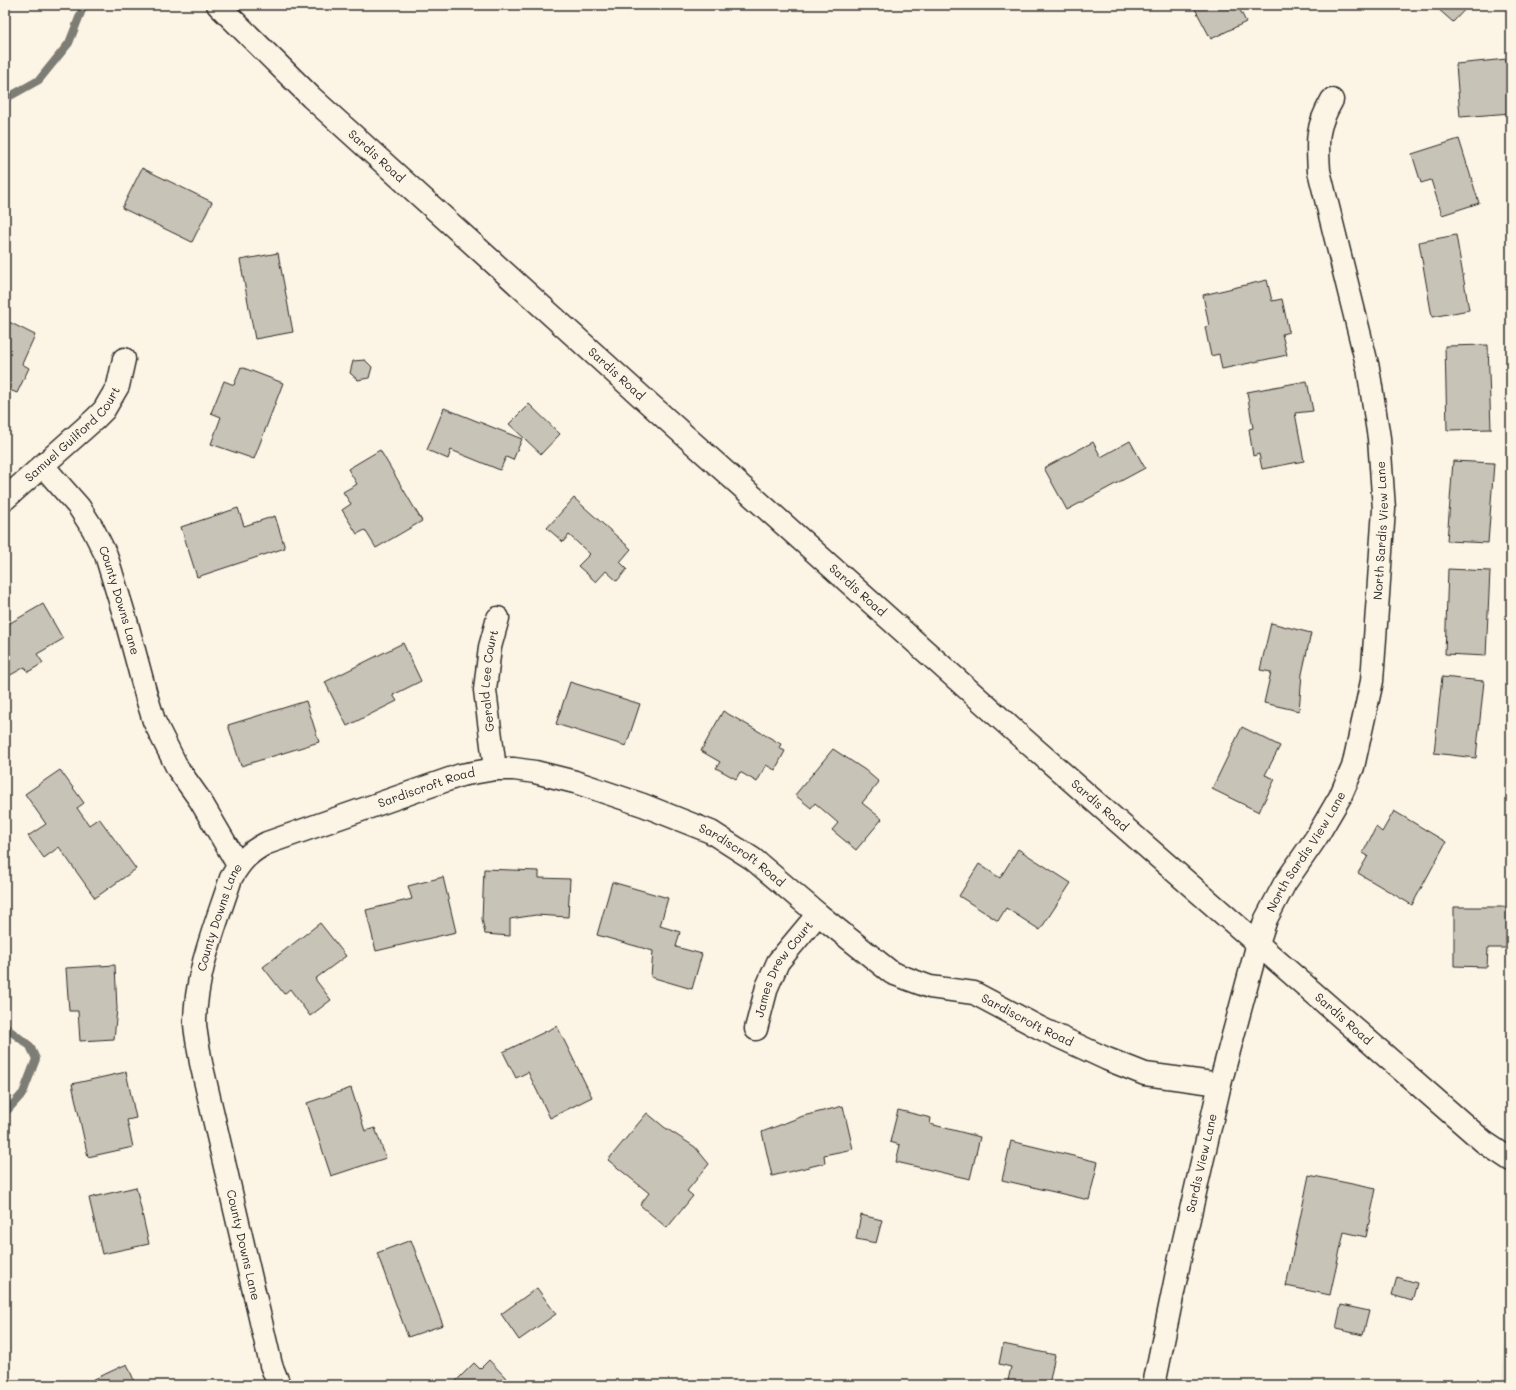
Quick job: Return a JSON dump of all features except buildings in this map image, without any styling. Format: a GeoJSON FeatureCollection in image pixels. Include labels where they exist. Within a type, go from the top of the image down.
{"type":"FeatureCollection","features":[{"type":"Feature","properties":{"kind":"street","name":"Sardis Road"},"geometry":{"type":"LineString","coordinates":[[218,5],[311,97],[644,399],[1014,730],[1484,1142],[1511,1160]]}},
{"type":"Feature","properties":{"kind":"street","name":"North Sardis View Lane"},"geometry":{"type":"LineString","coordinates":[[1258,943],[1266,919],[1285,883],[1316,838],[1340,797],[1353,767],[1372,681],[1384,509],[1380,438],[1368,368],[1319,171],[1318,131],[1322,116],[1332,100]]}},
{"type":"Feature","properties":{"kind":"street","name":"Samuel Guilford Court"},"geometry":{"type":"LineString","coordinates":[[5,499],[104,410],[118,386],[124,359]]}},
{"type":"Feature","properties":{"kind":"street","name":"County Downs Lane"},"geometry":{"type":"LineString","coordinates":[[43,466],[79,507],[93,529],[106,555],[154,721],[178,769],[200,800],[238,865],[231,878],[200,976],[195,1025],[202,1071],[271,1365],[279,1385]]}},
{"type":"Feature","properties":{"kind":"street","name":"Gerald Lee Court"},"geometry":{"type":"LineString","coordinates":[[495,769],[485,690],[490,647],[498,618]]}},
{"type":"Feature","properties":{"kind":"street","name":"Sardiscroft Road"},"geometry":{"type":"LineString","coordinates":[[238,865],[252,851],[266,843],[461,775],[495,769],[514,769],[535,772],[574,782],[643,805],[711,832],[753,859],[818,914],[892,973],[930,987],[974,993],[1040,1028],[1107,1059],[1145,1074],[1220,1084]]}},
{"type":"Feature","properties":{"kind":"street","name":"James Drew Court"},"geometry":{"type":"LineString","coordinates":[[756,1029],[767,987],[778,962],[818,914]]}},
{"type":"Feature","properties":{"kind":"street","name":"Sardis View Lane"},"geometry":{"type":"LineString","coordinates":[[1154,1385],[1181,1253],[1220,1084],[1258,943]]}},
{"type":"Feature","properties":{"kind":"shaded area"},"geometry":{"type":"Polygon","coordinates":[[[1511,1241],[1511,1385],[1502,1385],[1511,1241]]]}},
{"type":"Feature","properties":{"kind":"waterway"},"geometry":{"type":"LineString","coordinates":[[5,99],[39,80],[69,43],[84,5]]}},
{"type":"Feature","properties":{"kind":"waterway"},"geometry":{"type":"LineString","coordinates":[[5,1027],[30,1046],[36,1059],[23,1093],[5,1113]]}}]}
